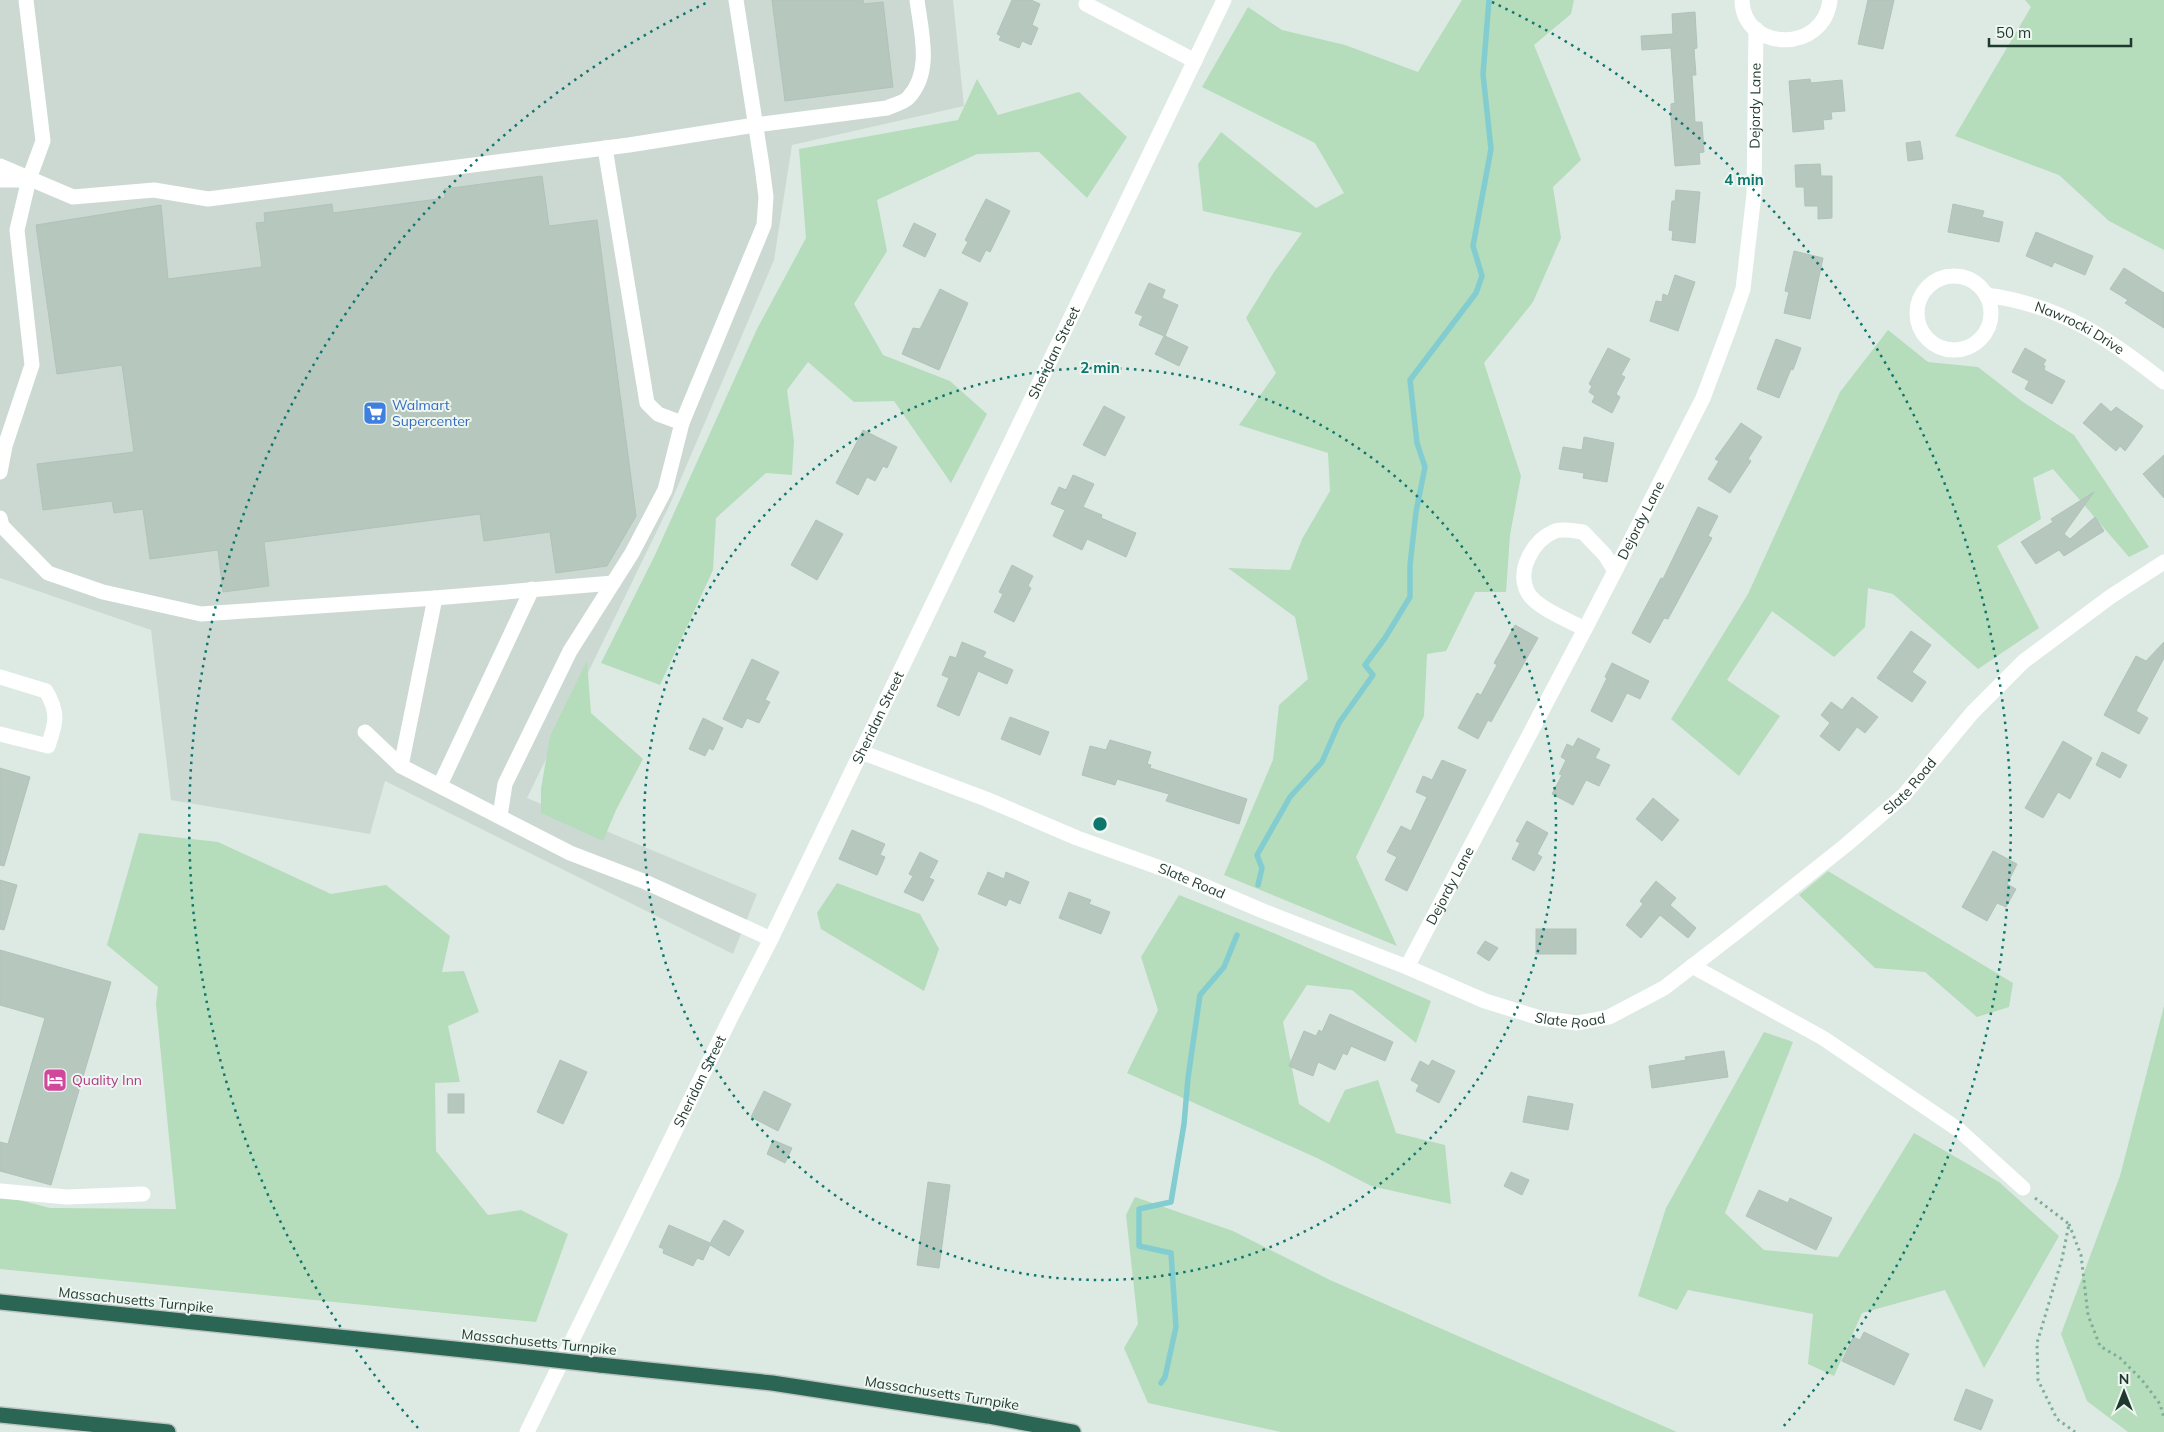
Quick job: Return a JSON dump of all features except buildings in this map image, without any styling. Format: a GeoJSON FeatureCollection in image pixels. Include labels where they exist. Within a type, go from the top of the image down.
{"type":"FeatureCollection","features":[{"type":"Feature","properties":{"kind":"highway","name":"Massachusetts Turnpike"},"geometry":{"type":"LineString","coordinates":[[0,1302],[772,1384],[988,1416],[1073,1432]]}},
{"type":"Feature","properties":{"kind":"highway"},"geometry":{"type":"LineString","coordinates":[[0,1415],[168,1432]]}},
{"type":"Feature","properties":{"kind":"street"},"geometry":{"type":"LineString","coordinates":[[0,472],[5,446],[32,366],[17,230],[29,179],[44,140],[26,0]]}},
{"type":"Feature","properties":{"kind":"street"},"geometry":{"type":"LineString","coordinates":[[500,816],[505,784],[570,651],[632,553],[665,490],[682,423],[740,282],[755,251],[764,225],[766,198],[736,0]]}},
{"type":"Feature","properties":{"kind":"street"},"geometry":{"type":"LineString","coordinates":[[0,166],[73,198],[154,190],[208,199],[606,148],[755,125],[887,108],[907,99],[921,80],[924,53],[917,0]]}},
{"type":"Feature","properties":{"kind":"street","name":"Sheridan Street"},"geometry":{"type":"LineString","coordinates":[[527,1432],[771,939],[1224,0]]}},
{"type":"Feature","properties":{"kind":"street"},"geometry":{"type":"LineString","coordinates":[[1742,0],[1747,18],[1756,28],[1768,37],[1783,41],[1798,39],[1812,33],[1822,22],[1829,9],[1830,0]]}},
{"type":"Feature","properties":{"kind":"street"},"geometry":{"type":"LineString","coordinates":[[1086,4],[1195,61]]}},
{"type":"Feature","properties":{"kind":"street","name":"Dejordy Lane"},"geometry":{"type":"LineString","coordinates":[[1614,571],[1703,398],[1743,289],[1754,194],[1756,28]]}},
{"type":"Feature","properties":{"kind":"street"},"geometry":{"type":"LineString","coordinates":[[606,148],[647,403],[658,414],[682,423]]}},
{"type":"Feature","properties":{"kind":"street"},"geometry":{"type":"LineString","coordinates":[[0,180],[29,179]]}},
{"type":"Feature","properties":{"kind":"street"},"geometry":{"type":"LineString","coordinates":[[1946,277],[1963,278],[1979,285],[1986,295],[1990,306],[1991,319],[1986,331],[1973,344],[1955,350],[1943,348],[1931,342],[1923,333],[1918,322],[1917,310],[1920,299],[1926,289],[1935,282],[1946,277]]}},
{"type":"Feature","properties":{"kind":"street","name":"Nawrocki Drive"},"geometry":{"type":"LineString","coordinates":[[1986,295],[2016,299],[2062,314],[2121,348],[2164,382]]}},
{"type":"Feature","properties":{"kind":"street"},"geometry":{"type":"LineString","coordinates":[[1,523],[48,573],[103,592],[201,614],[435,598],[613,583]]}},
{"type":"Feature","properties":{"kind":"street","name":"Dejordy Lane"},"geometry":{"type":"LineString","coordinates":[[1407,968],[1585,629],[1540,605],[1527,591],[1524,569],[1536,544],[1554,531],[1584,532],[1605,555],[1614,571]]}},
{"type":"Feature","properties":{"kind":"street","name":"Slate Road"},"geometry":{"type":"LineString","coordinates":[[861,752],[986,798],[1077,838],[1169,871],[1263,912],[1407,968],[1485,1001],[1540,1018],[1577,1023],[1609,1017],[1664,988],[1846,845],[1904,795],[1972,713],[2024,661],[2110,597],[2164,562]]}},
{"type":"Feature","properties":{"kind":"street"},"geometry":{"type":"LineString","coordinates":[[1585,629],[1614,571]]}},
{"type":"Feature","properties":{"kind":"street"},"geometry":{"type":"LineString","coordinates":[[440,785],[532,589]]}},
{"type":"Feature","properties":{"kind":"street"},"geometry":{"type":"LineString","coordinates":[[401,766],[435,598]]}},
{"type":"Feature","properties":{"kind":"street"},"geometry":{"type":"LineString","coordinates":[[0,677],[46,691],[54,705],[56,722],[48,746],[0,734]]}},
{"type":"Feature","properties":{"kind":"street"},"geometry":{"type":"LineString","coordinates":[[365,732],[401,766],[570,853],[643,881],[771,939]]}},
{"type":"Feature","properties":{"kind":"street"},"geometry":{"type":"LineString","coordinates":[[1692,966],[1823,1038],[1959,1130],[2023,1188]]}},
{"type":"Feature","properties":{"kind":"street"},"geometry":{"type":"LineString","coordinates":[[0,1191],[66,1198],[143,1194]]}},
{"type":"Feature","properties":{"kind":"path"},"geometry":{"type":"LineString","coordinates":[[2023,1188],[2069,1224],[2080,1255],[2088,1316],[2100,1346],[2120,1358],[2142,1380],[2160,1404],[2164,1418]]}},
{"type":"Feature","properties":{"kind":"path"},"geometry":{"type":"LineString","coordinates":[[2069,1224],[2062,1259],[2036,1343],[2038,1380],[2056,1419],[2075,1432]]}},
{"type":"Feature","properties":{"kind":"shaded area"},"geometry":{"type":"Polygon","coordinates":[[[0,0],[953,0],[964,106],[792,145],[774,260],[671,502],[527,798],[757,894],[733,954],[385,781],[370,834],[171,800],[151,630],[0,578],[0,0]]]}},
{"type":"Feature","properties":{"kind":"green space"},"geometry":{"type":"Polygon","coordinates":[[[1462,0],[1574,0],[1571,14],[1534,45],[1581,160],[1553,187],[1561,238],[1533,302],[1484,363],[1521,476],[1510,535],[1506,592],[1475,592],[1446,651],[1427,654],[1424,716],[1356,857],[1397,946],[1224,875],[1273,760],[1279,705],[1308,679],[1295,617],[1228,568],[1290,570],[1302,539],[1330,491],[1328,453],[1239,425],[1276,373],[1246,318],[1274,272],[1302,233],[1203,211],[1198,164],[1221,132],[1316,208],[1344,193],[1315,143],[1202,87],[1248,7],[1282,30],[1345,45],[1418,72],[1462,0]]]}},
{"type":"Feature","properties":{"kind":"green space"},"geometry":{"type":"Polygon","coordinates":[[[2025,0],[2164,0],[2164,250],[2109,221],[2059,175],[1955,136],[2031,7],[2025,0]]]}},
{"type":"Feature","properties":{"kind":"green space"},"geometry":{"type":"Polygon","coordinates":[[[977,79],[998,115],[1079,92],[1127,137],[1087,198],[1039,152],[977,154],[877,200],[887,251],[854,304],[883,355],[950,381],[987,414],[951,483],[894,401],[854,402],[808,362],[787,390],[794,441],[792,475],[766,473],[716,518],[713,570],[660,685],[601,663],[655,555],[757,329],[806,238],[799,149],[958,120],[977,79]]]}},
{"type":"Feature","properties":{"kind":"green space"},"geometry":{"type":"Polygon","coordinates":[[[1888,330],[1928,362],[1978,367],[2023,402],[2074,435],[2149,547],[2129,557],[2053,469],[2033,478],[2041,519],[1997,546],[2039,628],[1978,669],[1893,594],[1868,588],[1865,627],[1834,657],[1772,611],[1727,680],[1780,716],[1739,776],[1671,719],[1748,594],[1840,392],[1888,330]]]}},
{"type":"Feature","properties":{"kind":"green space"},"geometry":{"type":"Polygon","coordinates":[[[587,661],[591,713],[643,759],[616,810],[603,841],[541,813],[541,789],[550,736],[587,661]]]}},
{"type":"Feature","properties":{"kind":"green space"},"geometry":{"type":"Polygon","coordinates":[[[139,833],[218,842],[331,894],[386,885],[450,936],[442,972],[464,971],[479,1012],[448,1026],[460,1082],[435,1083],[436,1151],[488,1215],[521,1210],[568,1234],[536,1322],[0,1269],[0,1195],[50,1208],[176,1209],[156,1004],[158,987],[107,945],[139,833]]]}},
{"type":"Feature","properties":{"kind":"green space"},"geometry":{"type":"Polygon","coordinates":[[[1828,871],[2013,983],[2009,1007],[1977,1017],[1925,972],[1875,968],[1799,895],[1828,871]]]}},
{"type":"Feature","properties":{"kind":"green space"},"geometry":{"type":"Polygon","coordinates":[[[837,883],[920,914],[939,949],[924,991],[821,929],[817,913],[837,883]]]}},
{"type":"Feature","properties":{"kind":"green space"},"geometry":{"type":"Polygon","coordinates":[[[1179,895],[1264,929],[1431,1001],[1416,1043],[1352,990],[1307,985],[1283,1022],[1299,1104],[1329,1123],[1345,1090],[1378,1080],[1396,1133],[1445,1145],[1451,1204],[1371,1186],[1317,1158],[1127,1073],[1158,1010],[1141,957],[1179,895]]]}},
{"type":"Feature","properties":{"kind":"green space"},"geometry":{"type":"Polygon","coordinates":[[[2164,1006],[2164,1432],[2128,1432],[2087,1401],[2061,1334],[2120,1176],[2164,1006]]]}},
{"type":"Feature","properties":{"kind":"green space"},"geometry":{"type":"Polygon","coordinates":[[[1764,1032],[1793,1042],[1725,1213],[1764,1250],[1838,1257],[1914,1133],[1999,1182],[2059,1236],[1984,1368],[1945,1290],[1862,1313],[1834,1376],[1808,1364],[1813,1314],[1688,1290],[1677,1310],[1638,1296],[1666,1208],[1764,1032]]]}},
{"type":"Feature","properties":{"kind":"green space"},"geometry":{"type":"Polygon","coordinates":[[[1135,1197],[1233,1231],[1330,1280],[1677,1432],[1281,1432],[1148,1403],[1124,1348],[1138,1324],[1126,1215],[1135,1197]]]}},
{"type":"Feature","properties":{"kind":"waterway"},"geometry":{"type":"LineString","coordinates":[[1258,885],[1262,868],[1257,855],[1290,797],[1322,762],[1339,723],[1373,675],[1365,665],[1385,638],[1410,597],[1410,565],[1416,512],[1425,467],[1417,443],[1410,380],[1476,293],[1482,276],[1473,246],[1491,149],[1483,74],[1489,0]]}},
{"type":"Feature","properties":{"kind":"waterway"},"geometry":{"type":"LineString","coordinates":[[1161,1383],[1165,1377],[1176,1327],[1171,1253],[1139,1246],[1139,1209],[1171,1202],[1184,1124],[1188,1078],[1200,995],[1224,967],[1237,935]]}},
{"type":"Feature","properties":{"kind":"place","name":"Walmart Supercenter"},"geometry":{"type":"Point","coordinates":[375,413]}},
{"type":"Feature","properties":{"kind":"place","name":"Quality Inn"},"geometry":{"type":"Point","coordinates":[55,1080]}}]}
